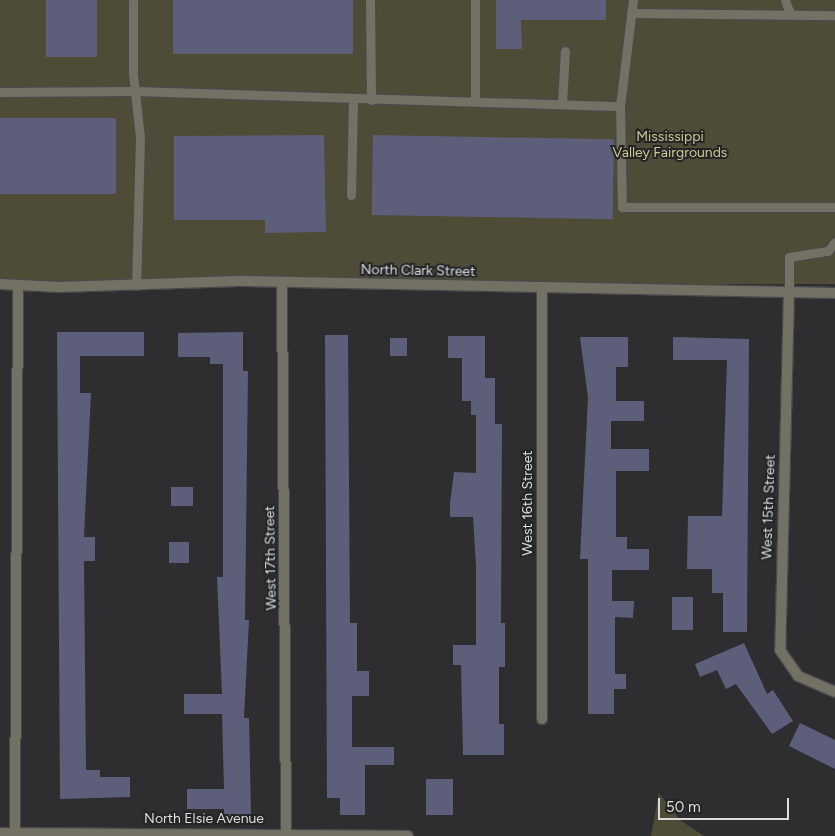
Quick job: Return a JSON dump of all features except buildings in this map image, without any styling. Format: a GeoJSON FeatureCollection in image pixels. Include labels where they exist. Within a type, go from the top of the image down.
{"type":"FeatureCollection","features":[{"type":"Feature","properties":{"kind":"street","name":"North Clark Street"},"geometry":{"type":"LineString","coordinates":[[0,284],[136,285],[282,282],[835,293]]}},
{"type":"Feature","properties":{"kind":"street","name":"West 17th Street"},"geometry":{"type":"LineString","coordinates":[[282,282],[286,834]]}},
{"type":"Feature","properties":{"kind":"street"},"geometry":{"type":"LineString","coordinates":[[15,833],[18,285]]}},
{"type":"Feature","properties":{"kind":"street","name":"West 16th Street"},"geometry":{"type":"LineString","coordinates":[[542,287],[542,719]]}},
{"type":"Feature","properties":{"kind":"street","name":"West 15th Street"},"geometry":{"type":"LineString","coordinates":[[789,292],[780,650],[798,676],[835,692]]}},
{"type":"Feature","properties":{"kind":"street","name":"North Elsie Avenue"},"geometry":{"type":"LineString","coordinates":[[0,833],[408,836]]}},
{"type":"Feature","properties":{"kind":"lane"},"geometry":{"type":"LineString","coordinates":[[133,0],[135,91],[140,137],[136,285]]}},
{"type":"Feature","properties":{"kind":"lane"},"geometry":{"type":"LineString","coordinates":[[370,0],[371,100]]}},
{"type":"Feature","properties":{"kind":"lane"},"geometry":{"type":"LineString","coordinates":[[475,0],[475,101]]}},
{"type":"Feature","properties":{"kind":"lane"},"geometry":{"type":"LineString","coordinates":[[633,0],[620,106],[622,208],[835,208]]}},
{"type":"Feature","properties":{"kind":"lane"},"geometry":{"type":"LineString","coordinates":[[785,0],[790,14]]}},
{"type":"Feature","properties":{"kind":"lane"},"geometry":{"type":"LineString","coordinates":[[631,13],[835,15]]}},
{"type":"Feature","properties":{"kind":"lane"},"geometry":{"type":"LineString","coordinates":[[562,104],[564,51]]}},
{"type":"Feature","properties":{"kind":"lane"},"geometry":{"type":"LineString","coordinates":[[0,92],[135,91],[371,100],[475,101],[620,106]]}},
{"type":"Feature","properties":{"kind":"lane"},"geometry":{"type":"LineString","coordinates":[[351,195],[353,99]]}},
{"type":"Feature","properties":{"kind":"lane"},"geometry":{"type":"LineString","coordinates":[[789,292],[789,257],[828,251],[835,242]]}},
{"type":"Feature","properties":{"kind":"green space","name":"Mississippi Valley Fairgrounds"},"geometry":{"type":"Polygon","coordinates":[[[0,0],[835,0],[835,284],[0,284],[0,0]]]}},
{"type":"Feature","properties":{"kind":"green space"},"geometry":{"type":"Polygon","coordinates":[[[659,793],[680,820],[704,836],[651,836],[659,793]]]}}]}
